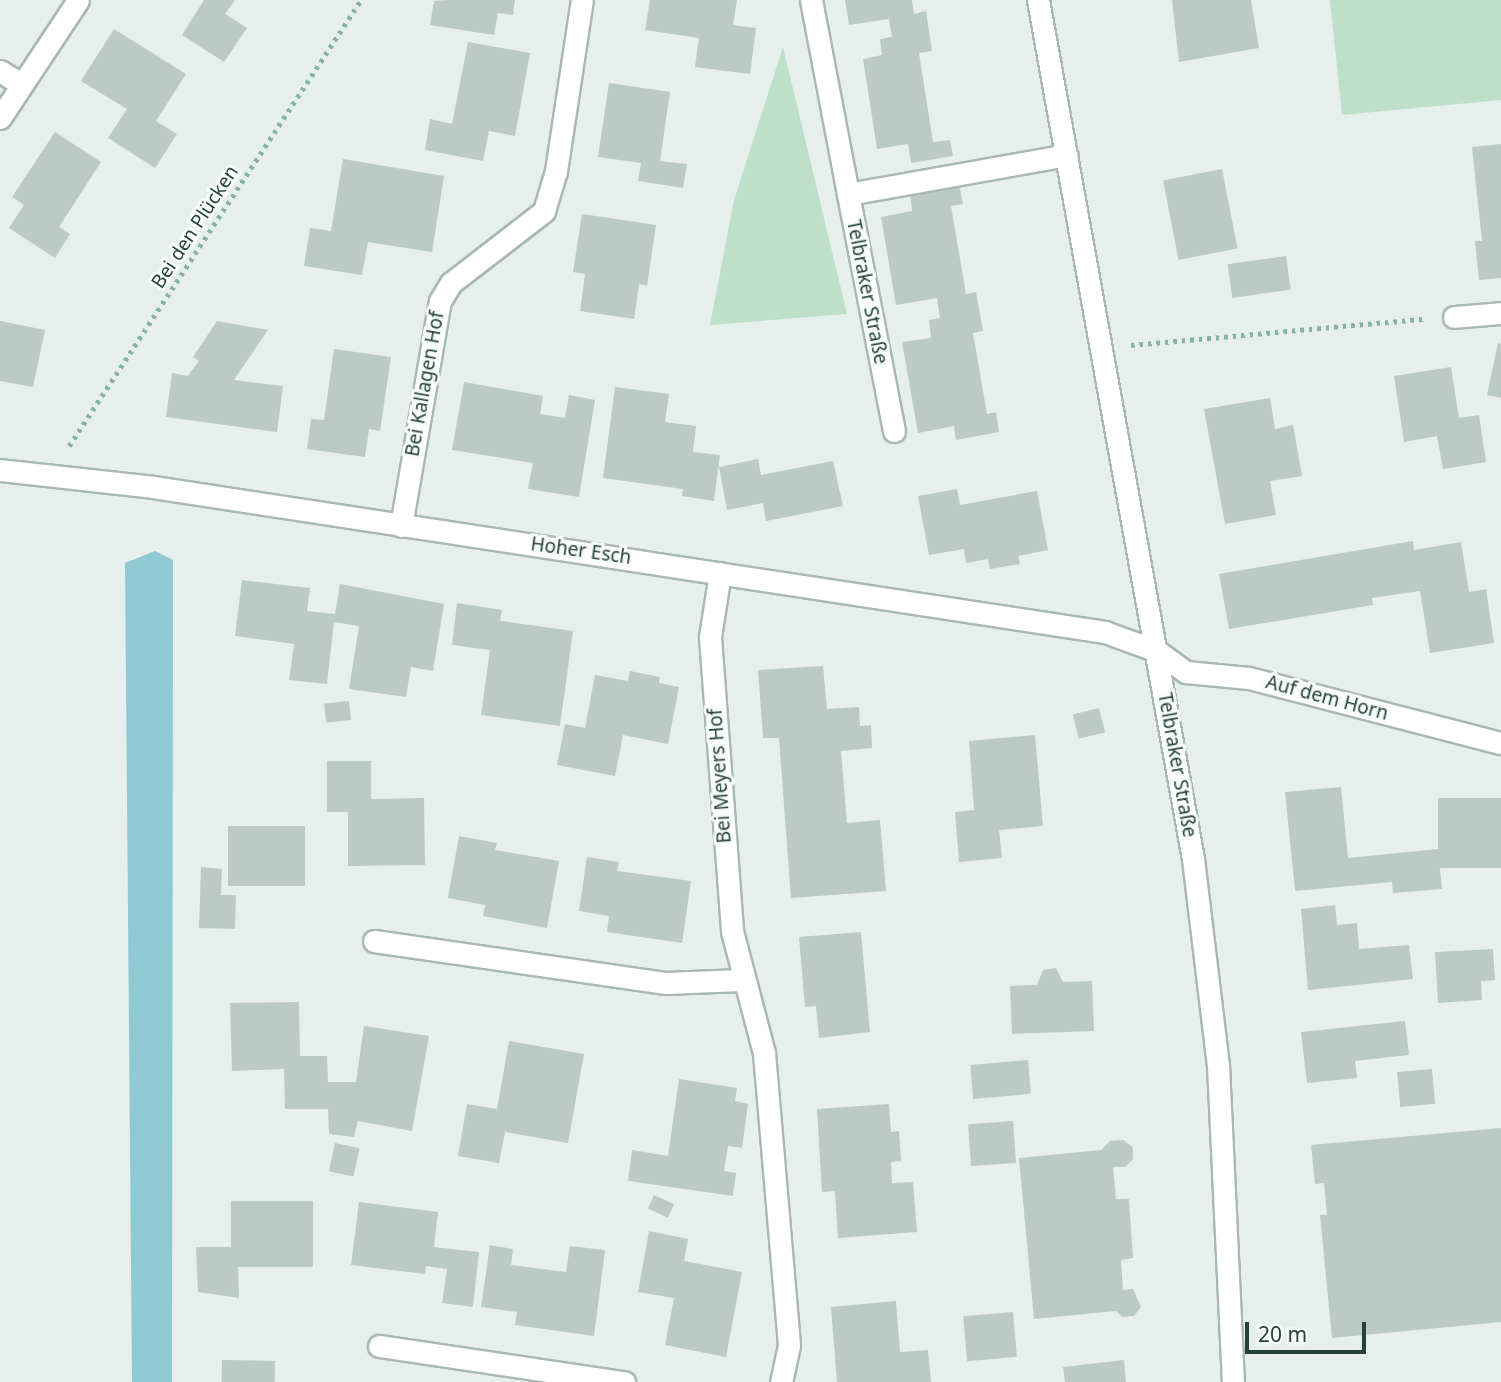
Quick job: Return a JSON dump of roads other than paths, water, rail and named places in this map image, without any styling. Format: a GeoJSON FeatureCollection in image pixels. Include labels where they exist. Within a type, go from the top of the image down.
{"type":"FeatureCollection","features":[{"type":"Feature","properties":{"kind":"street"},"geometry":{"type":"LineString","coordinates":[[0,118],[78,0]]}},
{"type":"Feature","properties":{"kind":"street","name":"Bei Kallagen Hof"},"geometry":{"type":"LineString","coordinates":[[401,526],[440,301],[451,284],[544,211],[556,171],[582,0]]}},
{"type":"Feature","properties":{"kind":"street","name":"Telbraker Straße"},"geometry":{"type":"LineString","coordinates":[[811,0],[894,431]]}},
{"type":"Feature","properties":{"kind":"street","name":"Telbraker Straße"},"geometry":{"type":"LineString","coordinates":[[1038,0],[1193,859],[1218,1065],[1233,1382]]}},
{"type":"Feature","properties":{"kind":"street"},"geometry":{"type":"LineString","coordinates":[[0,71],[21,84]]}},
{"type":"Feature","properties":{"kind":"street","name":"Telbraker Straße"},"geometry":{"type":"LineString","coordinates":[[848,194],[1067,155]]}},
{"type":"Feature","properties":{"kind":"street"},"geometry":{"type":"LineString","coordinates":[[1454,317],[1501,313]]}},
{"type":"Feature","properties":{"kind":"street","name":"Hoher Esch"},"geometry":{"type":"LineString","coordinates":[[0,470],[60,474],[1105,632],[1157,651]]}},
{"type":"Feature","properties":{"kind":"street","name":"Bei Meyers Hof"},"geometry":{"type":"LineString","coordinates":[[720,573],[710,637],[732,931],[741,979],[764,1053],[789,1345],[781,1382]]}},
{"type":"Feature","properties":{"kind":"street","name":"Auf dem Horn"},"geometry":{"type":"LineString","coordinates":[[1157,651],[1186,672],[1249,678],[1501,743]]}},
{"type":"Feature","properties":{"kind":"street"},"geometry":{"type":"LineString","coordinates":[[374,941],[666,983],[741,979]]}},
{"type":"Feature","properties":{"kind":"street"},"geometry":{"type":"LineString","coordinates":[[379,1346],[624,1382]]}},
{"type":"Feature","properties":{"kind":"water"},"geometry":{"type":"Polygon","coordinates":[[[155,551],[173,560],[172,1382],[132,1382],[125,563],[155,551]]]}}]}
